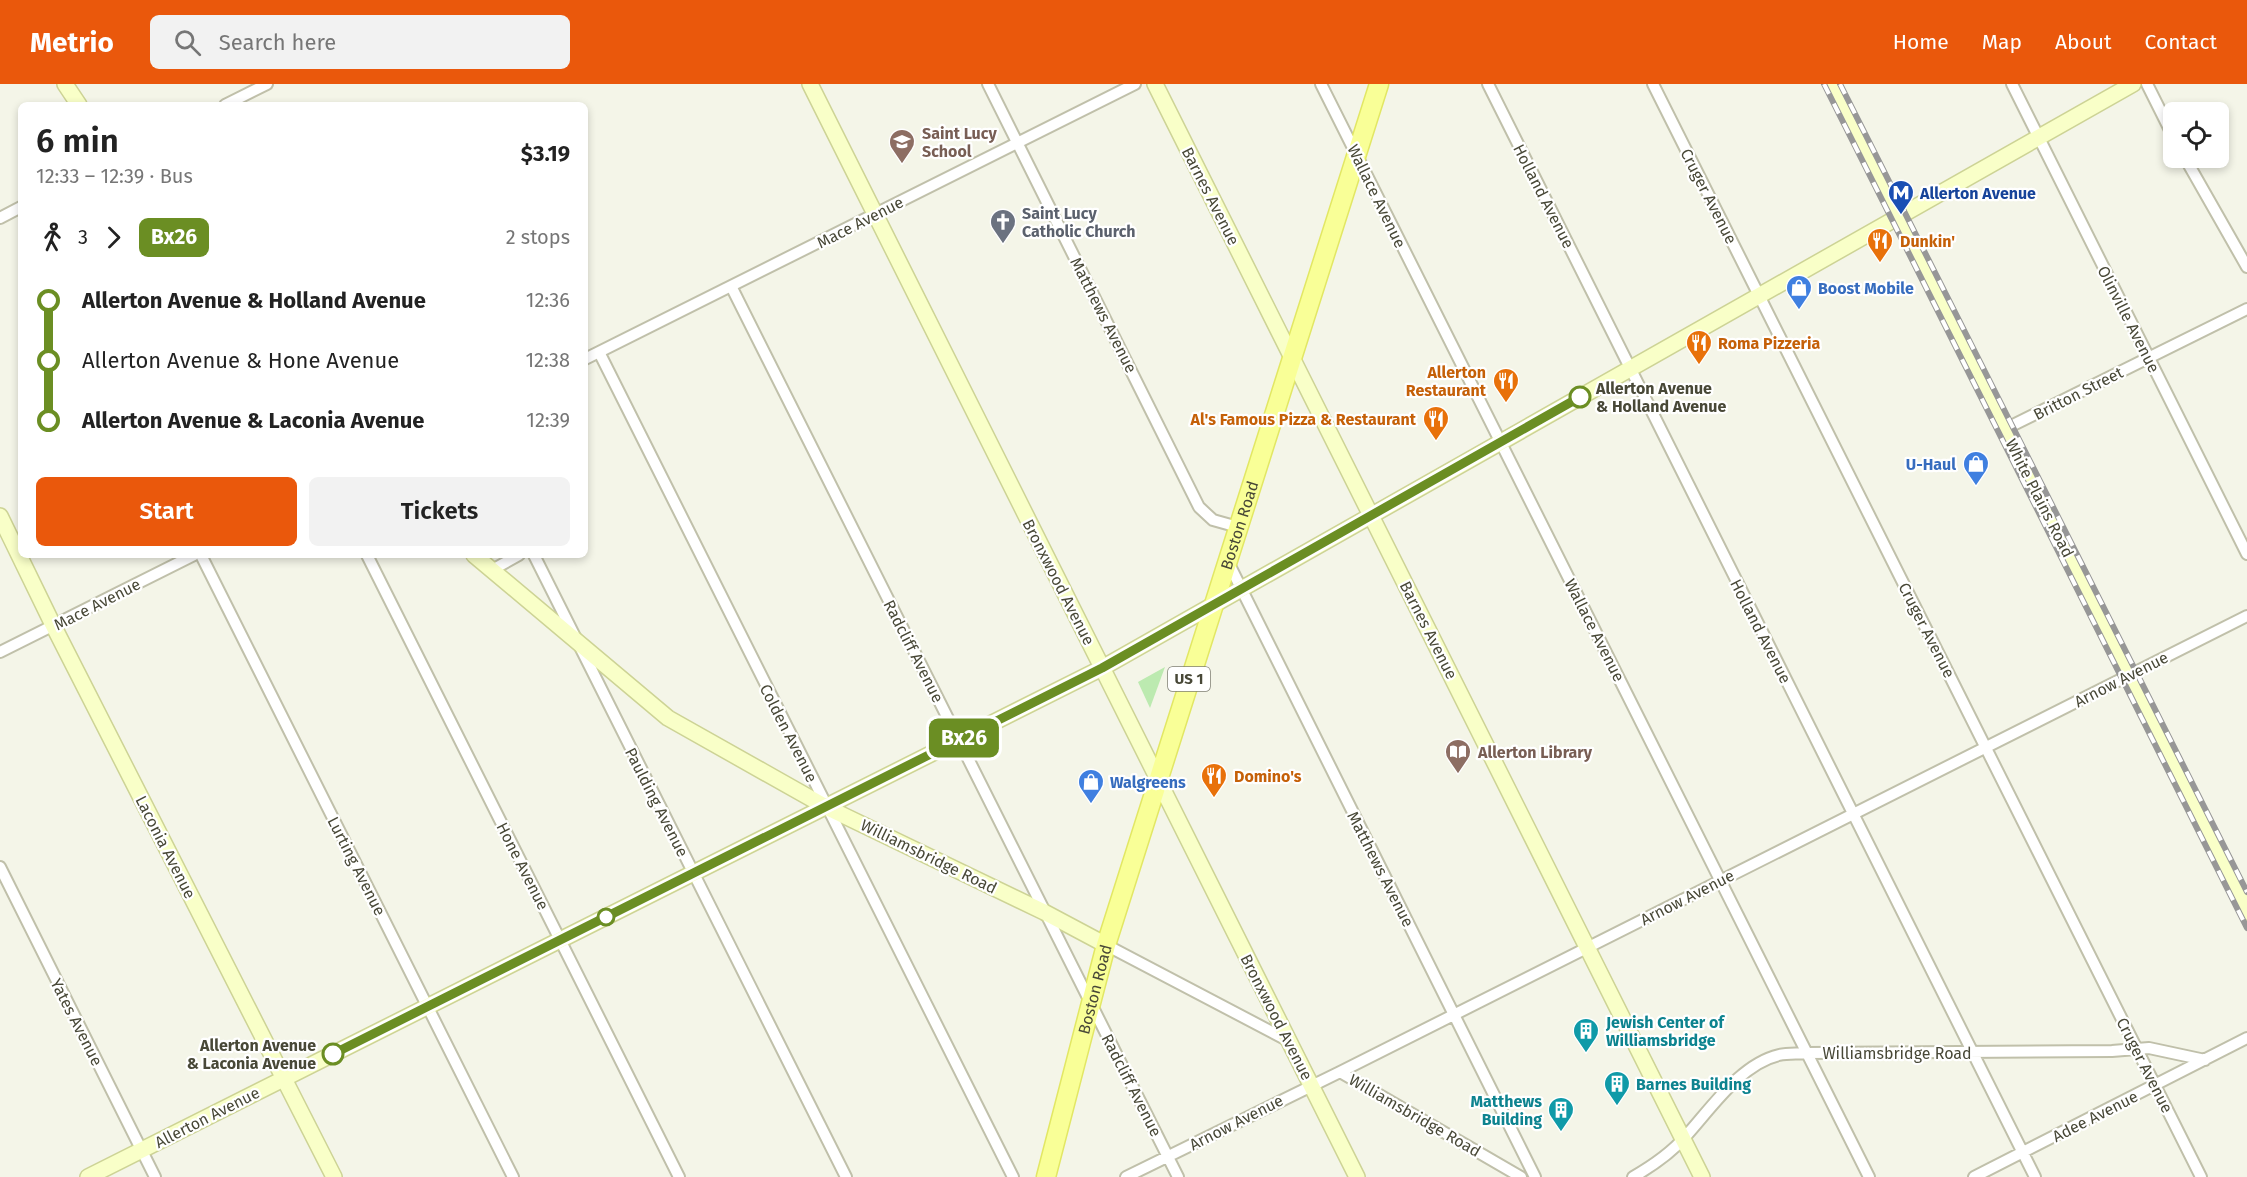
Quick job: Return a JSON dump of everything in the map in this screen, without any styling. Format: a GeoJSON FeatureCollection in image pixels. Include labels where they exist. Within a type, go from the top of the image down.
{"type":"FeatureCollection","features":[{"type":"Feature","properties":{"kind":"main road"},"geometry":{"type":"LineString","coordinates":[[64,84],[77,102]]}},
{"type":"Feature","properties":{"kind":"main road","name":"Bronxwood Avenue"},"geometry":{"type":"LineString","coordinates":[[810,84],[1357,1177]]}},
{"type":"Feature","properties":{"kind":"main road","name":"Barnes Avenue"},"geometry":{"type":"LineString","coordinates":[[1155,84],[1702,1177]]}},
{"type":"Feature","properties":{"kind":"main road","name":"Boston Road"},"geometry":{"type":"LineString","coordinates":[[1046,1177],[1106,945],[1379,84]]}},
{"type":"Feature","properties":{"kind":"main road","name":"White Plains Road"},"geometry":{"type":"LineString","coordinates":[[1832,84],[2247,912]]}},
{"type":"Feature","properties":{"kind":"main road","name":"Allerton Avenue"},"geometry":{"type":"LineString","coordinates":[[88,1177],[1102,668],[2133,84]]}},
{"type":"Feature","properties":{"kind":"main road","name":"Laconia Avenue"},"geometry":{"type":"LineString","coordinates":[[0,516],[18,553]]}},
{"type":"Feature","properties":{"kind":"main road","name":"Laconia Avenue"},"geometry":{"type":"LineString","coordinates":[[20,558],[334,1177]]}},
{"type":"Feature","properties":{"kind":"main road","name":"Williamsbridge Road"},"geometry":{"type":"LineString","coordinates":[[478,558],[668,718],[826,807],[1044,912],[1106,945]]}},
{"type":"Feature","properties":{"kind":"street"},"geometry":{"type":"LineString","coordinates":[[231,102],[267,84]]}},
{"type":"Feature","properties":{"kind":"street","name":"Matthews Avenue"},"geometry":{"type":"LineString","coordinates":[[988,84],[1199,507],[1213,520],[1238,527]]}},
{"type":"Feature","properties":{"kind":"street","name":"Mace Avenue"},"geometry":{"type":"LineString","coordinates":[[588,358],[1134,84]]}},
{"type":"Feature","properties":{"kind":"street","name":"Wallace Avenue"},"geometry":{"type":"LineString","coordinates":[[1321,84],[1869,1177]]}},
{"type":"Feature","properties":{"kind":"street","name":"Holland Avenue"},"geometry":{"type":"LineString","coordinates":[[1488,84],[2035,1177]]}},
{"type":"Feature","properties":{"kind":"street","name":"Cruger Avenue"},"geometry":{"type":"LineString","coordinates":[[1653,84],[2201,1177]]}},
{"type":"Feature","properties":{"kind":"street","name":"Olinville Avenue"},"geometry":{"type":"LineString","coordinates":[[2012,84],[2247,554]]}},
{"type":"Feature","properties":{"kind":"street"},"geometry":{"type":"LineString","coordinates":[[2147,84],[2163,116]]}},
{"type":"Feature","properties":{"kind":"street"},"geometry":{"type":"LineString","coordinates":[[2191,168],[2247,267]]}},
{"type":"Feature","properties":{"kind":"street"},"geometry":{"type":"LineString","coordinates":[[0,218],[18,209]]}},
{"type":"Feature","properties":{"kind":"street","name":"Radcliff Avenue"},"geometry":{"type":"LineString","coordinates":[[731,286],[1178,1177]]}},
{"type":"Feature","properties":{"kind":"street","name":"Britton Street"},"geometry":{"type":"LineString","coordinates":[[2005,429],[2247,309]]}},
{"type":"Feature","properties":{"kind":"street","name":"Colden Avenue"},"geometry":{"type":"LineString","coordinates":[[599,352],[1012,1177]]}},
{"type":"Feature","properties":{"kind":"street","name":"Mace Avenue"},"geometry":{"type":"LineString","coordinates":[[0,652],[188,558]]}},
{"type":"Feature","properties":{"kind":"street","name":"Lurting Avenue"},"geometry":{"type":"LineString","coordinates":[[203,558],[513,1177]]}},
{"type":"Feature","properties":{"kind":"street","name":"Hone Avenue"},"geometry":{"type":"LineString","coordinates":[[369,558],[679,1177]]}},
{"type":"Feature","properties":{"kind":"street"},"geometry":{"type":"LineString","coordinates":[[492,570],[514,558]]}},
{"type":"Feature","properties":{"kind":"street","name":"Paulding Avenue"},"geometry":{"type":"LineString","coordinates":[[536,558],[846,1177]]}},
{"type":"Feature","properties":{"kind":"street","name":"Matthews Avenue"},"geometry":{"type":"LineString","coordinates":[[1227,561],[1535,1177]]}},
{"type":"Feature","properties":{"kind":"street","name":"Arnow Avenue"},"geometry":{"type":"LineString","coordinates":[[1126,1177],[1311,1084],[1340,1072],[2247,616]]}},
{"type":"Feature","properties":{"kind":"street","name":"Yates Avenue"},"geometry":{"type":"LineString","coordinates":[[0,867],[155,1177]]}},
{"type":"Feature","properties":{"kind":"street","name":"Williamsbridge Road"},"geometry":{"type":"LineString","coordinates":[[1106,945],[1290,1042]]}},
{"type":"Feature","properties":{"kind":"street","name":"Adee Avenue"},"geometry":{"type":"LineString","coordinates":[[1974,1177],[2247,1038]]}},
{"type":"Feature","properties":{"kind":"street","name":"Williamsbridge Road"},"geometry":{"type":"LineString","coordinates":[[1633,1177],[1652,1167],[1683,1139],[1716,1100],[1752,1068],[1778,1055],[2112,1051],[2149,1048],[2205,1060]]}},
{"type":"Feature","properties":{"kind":"street","name":"Williamsbridge Road"},"geometry":{"type":"LineString","coordinates":[[1340,1072],[1521,1177]]}},
{"type":"Feature","properties":{"kind":"green space"},"geometry":{"type":"Polygon","coordinates":[[[1165,667],[1150,708],[1138,682],[1165,667]]]}},
{"type":"Feature","properties":{"kind":"railway"},"geometry":{"type":"LineString","coordinates":[[1824,84],[2247,928]]}},
{"type":"Feature","properties":{"kind":"railway"},"geometry":{"type":"LineString","coordinates":[[1840,84],[2247,892]]}},
{"type":"Feature","properties":{"kind":"bus line","name":"Bx26"},"geometry":{"type":"LineString","coordinates":[[333,1054],[1102,668],[1580,397]]}},
{"type":"Feature","properties":{"kind":"place","name":"Saint Lucy School"},"geometry":{"type":"Point","coordinates":[902,165]}},
{"type":"Feature","properties":{"kind":"place","name":"Allerton Avenue"},"geometry":{"type":"Point","coordinates":[1901,216]}},
{"type":"Feature","properties":{"kind":"place","name":"Saint Lucy Catholic Church"},"geometry":{"type":"Point","coordinates":[1003,245]}},
{"type":"Feature","properties":{"kind":"place","name":"Dunkin'"},"geometry":{"type":"Point","coordinates":[1880,264]}},
{"type":"Feature","properties":{"kind":"place","name":"Boost Mobile"},"geometry":{"type":"Point","coordinates":[1799,311]}},
{"type":"Feature","properties":{"kind":"place","name":"Roma Pizzeria"},"geometry":{"type":"Point","coordinates":[1699,366]}},
{"type":"Feature","properties":{"kind":"place","name":"Allerton Avenue & Holland Avenue"},"geometry":{"type":"Point","coordinates":[1580,397]}},
{"type":"Feature","properties":{"kind":"place","name":"Allerton Restaurant"},"geometry":{"type":"Point","coordinates":[1506,404]}},
{"type":"Feature","properties":{"kind":"place","name":"Al's Famous Pizza & Restaurant"},"geometry":{"type":"Point","coordinates":[1436,442]}},
{"type":"Feature","properties":{"kind":"place","name":"U-Haul"},"geometry":{"type":"Point","coordinates":[1976,487]}},
{"type":"Feature","properties":{"kind":"place","name":"Allerton Library"},"geometry":{"type":"Point","coordinates":[1458,775]}},
{"type":"Feature","properties":{"kind":"place","name":"Domino's"},"geometry":{"type":"Point","coordinates":[1214,799]}},
{"type":"Feature","properties":{"kind":"place","name":"Walgreens"},"geometry":{"type":"Point","coordinates":[1091,805]}},
{"type":"Feature","properties":{"kind":"place","name":"Allerton Avenue & Laconia Avenue"},"geometry":{"type":"Point","coordinates":[333,1054]}},
{"type":"Feature","properties":{"kind":"place","name":"Jewish Center of Williamsbridge"},"geometry":{"type":"Point","coordinates":[1586,1054]}},
{"type":"Feature","properties":{"kind":"place","name":"Barnes Building"},"geometry":{"type":"Point","coordinates":[1617,1107]}},
{"type":"Feature","properties":{"kind":"place","name":"Matthews Building"},"geometry":{"type":"Point","coordinates":[1561,1133]}}]}
